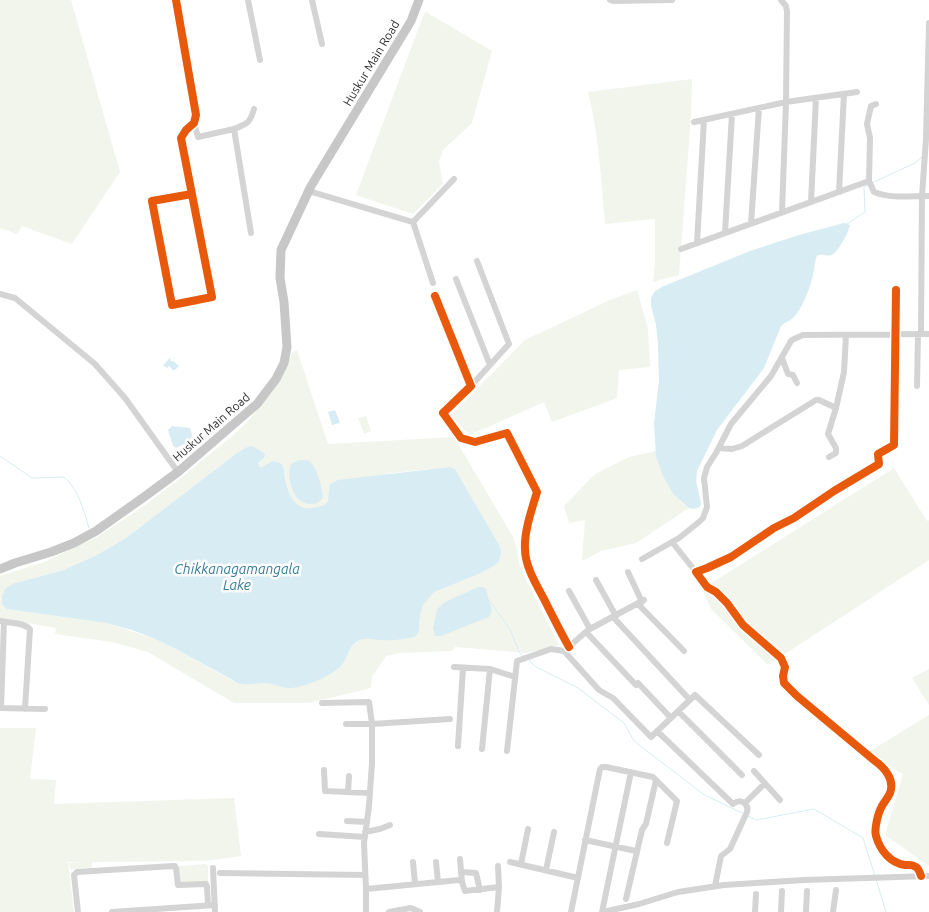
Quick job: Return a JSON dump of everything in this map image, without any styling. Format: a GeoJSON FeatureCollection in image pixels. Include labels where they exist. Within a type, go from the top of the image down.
{"type":"FeatureCollection","features":[{"type":"Feature","properties":{"kind":"main road","name":"Huskur Main Road"},"geometry":{"type":"LineString","coordinates":[[0,569],[74,543],[96,531],[178,472],[258,404],[284,363],[288,346],[280,278],[281,250],[309,191],[410,21],[419,0]]}},
{"type":"Feature","properties":{"kind":"street"},"geometry":{"type":"LineString","coordinates":[[176,0],[196,115],[194,123],[198,137],[245,125],[249,122],[254,109]]}},
{"type":"Feature","properties":{"kind":"street"},"geometry":{"type":"LineString","coordinates":[[248,0],[260,60]]}},
{"type":"Feature","properties":{"kind":"street"},"geometry":{"type":"LineString","coordinates":[[312,0],[322,44]]}},
{"type":"Feature","properties":{"kind":"street"},"geometry":{"type":"LineString","coordinates":[[610,0],[672,0]]}},
{"type":"Feature","properties":{"kind":"street"},"geometry":{"type":"LineString","coordinates":[[781,0],[786,6],[787,12],[782,212]]}},
{"type":"Feature","properties":{"kind":"street"},"geometry":{"type":"LineString","coordinates":[[917,386],[925,196],[929,23]]}},
{"type":"Feature","properties":{"kind":"street"},"geometry":{"type":"LineString","coordinates":[[694,122],[786,102],[857,92]]}},
{"type":"Feature","properties":{"kind":"street"},"geometry":{"type":"LineString","coordinates":[[839,192],[844,94]]}},
{"type":"Feature","properties":{"kind":"street"},"geometry":{"type":"LineString","coordinates":[[811,202],[816,98]]}},
{"type":"Feature","properties":{"kind":"street"},"geometry":{"type":"LineString","coordinates":[[876,104],[871,106],[868,124],[870,138],[869,181],[874,192],[892,197],[925,196]]}},
{"type":"Feature","properties":{"kind":"street"},"geometry":{"type":"LineString","coordinates":[[752,223],[759,108]]}},
{"type":"Feature","properties":{"kind":"street"},"geometry":{"type":"LineString","coordinates":[[725,233],[732,114]]}},
{"type":"Feature","properties":{"kind":"street"},"geometry":{"type":"LineString","coordinates":[[697,243],[704,120]]}},
{"type":"Feature","properties":{"kind":"street"},"geometry":{"type":"LineString","coordinates":[[192,194],[152,202],[172,305],[212,297],[192,194],[181,138],[194,123]]}},
{"type":"Feature","properties":{"kind":"street"},"geometry":{"type":"LineString","coordinates":[[234,129],[251,233]]}},
{"type":"Feature","properties":{"kind":"street"},"geometry":{"type":"LineString","coordinates":[[412,222],[454,179]]}},
{"type":"Feature","properties":{"kind":"street"},"geometry":{"type":"LineString","coordinates":[[681,248],[869,181]]}},
{"type":"Feature","properties":{"kind":"street"},"geometry":{"type":"LineString","coordinates":[[309,191],[412,222]]}},
{"type":"Feature","properties":{"kind":"street"},"geometry":{"type":"LineString","coordinates":[[412,222],[433,283]]}},
{"type":"Feature","properties":{"kind":"street"},"geometry":{"type":"LineString","coordinates":[[477,261],[509,344],[471,386],[443,413],[461,438],[475,442],[507,432],[537,492],[527,530],[525,549],[527,558],[535,581],[566,649],[599,690],[614,698],[651,737],[695,695],[759,756]]}},
{"type":"Feature","properties":{"kind":"street"},"geometry":{"type":"LineString","coordinates":[[456,280],[490,365]]}},
{"type":"Feature","properties":{"kind":"street"},"geometry":{"type":"LineString","coordinates":[[696,572],[731,556],[879,464],[878,454],[894,445],[896,290]]}},
{"type":"Feature","properties":{"kind":"street"},"geometry":{"type":"LineString","coordinates":[[0,294],[15,298],[95,364],[125,398],[178,472]]}},
{"type":"Feature","properties":{"kind":"street"},"geometry":{"type":"LineString","coordinates":[[435,296],[471,386]]}},
{"type":"Feature","properties":{"kind":"street"},"geometry":{"type":"LineString","coordinates":[[642,559],[672,542],[703,518],[707,506],[704,474],[707,467],[726,432],[772,376],[792,341],[803,335],[929,334]]}},
{"type":"Feature","properties":{"kind":"street"},"geometry":{"type":"LineString","coordinates":[[829,457],[836,452],[836,448],[828,434],[844,372],[846,335]]}},
{"type":"Feature","properties":{"kind":"street"},"geometry":{"type":"LineString","coordinates":[[782,358],[788,374],[793,375],[796,383]]}},
{"type":"Feature","properties":{"kind":"street"},"geometry":{"type":"LineString","coordinates":[[719,448],[732,450],[742,446],[816,400],[836,408]]}},
{"type":"Feature","properties":{"kind":"street"},"geometry":{"type":"LineString","coordinates":[[672,542],[707,587],[716,592],[727,603],[743,625],[781,658],[785,667],[784,683],[797,696],[882,766],[888,774],[892,786],[890,794],[881,807],[876,837],[890,859],[895,862],[913,865],[918,868],[922,876]]}},
{"type":"Feature","properties":{"kind":"street"},"geometry":{"type":"LineString","coordinates":[[628,572],[641,602],[684,651]]}},
{"type":"Feature","properties":{"kind":"street"},"geometry":{"type":"LineString","coordinates":[[596,580],[614,616],[690,700]]}},
{"type":"Feature","properties":{"kind":"street"},"geometry":{"type":"LineString","coordinates":[[569,591],[588,631],[636,686],[638,683],[671,718]]}},
{"type":"Feature","properties":{"kind":"street"},"geometry":{"type":"LineString","coordinates":[[507,751],[517,661],[550,650],[566,649],[588,631],[641,602]]}},
{"type":"Feature","properties":{"kind":"street"},"geometry":{"type":"LineString","coordinates":[[25,709],[30,629],[24,624],[2,621],[1,708],[25,709],[44,709]]}},
{"type":"Feature","properties":{"kind":"street"},"geometry":{"type":"LineString","coordinates":[[454,667],[490,670],[515,677]]}},
{"type":"Feature","properties":{"kind":"street"},"geometry":{"type":"LineString","coordinates":[[458,746],[463,668]]}},
{"type":"Feature","properties":{"kind":"street"},"geometry":{"type":"LineString","coordinates":[[482,749],[490,670]]}},
{"type":"Feature","properties":{"kind":"street"},"geometry":{"type":"LineString","coordinates":[[322,703],[369,702],[372,724],[372,763],[364,853],[366,912]]}},
{"type":"Feature","properties":{"kind":"street"},"geometry":{"type":"LineString","coordinates":[[678,711],[742,775]]}},
{"type":"Feature","properties":{"kind":"street"},"geometry":{"type":"LineString","coordinates":[[346,724],[450,719]]}},
{"type":"Feature","properties":{"kind":"street"},"geometry":{"type":"LineString","coordinates":[[657,731],[733,804],[738,801],[745,803]]}},
{"type":"Feature","properties":{"kind":"street"},"geometry":{"type":"LineString","coordinates":[[571,912],[600,769],[602,767],[653,777],[677,801],[667,843]]}},
{"type":"Feature","properties":{"kind":"street"},"geometry":{"type":"LineString","coordinates":[[324,770],[325,791],[370,793]]}},
{"type":"Feature","properties":{"kind":"street"},"geometry":{"type":"LineString","coordinates":[[754,771],[780,800]]}},
{"type":"Feature","properties":{"kind":"street"},"geometry":{"type":"LineString","coordinates":[[631,772],[603,912],[678,892],[716,886],[804,880],[929,876]]}},
{"type":"Feature","properties":{"kind":"street"},"geometry":{"type":"LineString","coordinates":[[348,792],[349,776]]}},
{"type":"Feature","properties":{"kind":"street"},"geometry":{"type":"LineString","coordinates":[[626,899],[636,851],[642,830],[646,824],[656,780]]}},
{"type":"Feature","properties":{"kind":"street"},"geometry":{"type":"LineString","coordinates":[[745,803],[765,783]]}},
{"type":"Feature","properties":{"kind":"street"},"geometry":{"type":"LineString","coordinates":[[716,886],[721,856],[730,849],[746,815],[747,806],[745,803]]}},
{"type":"Feature","properties":{"kind":"street"},"geometry":{"type":"LineString","coordinates":[[347,821],[367,822]]}},
{"type":"Feature","properties":{"kind":"street"},"geometry":{"type":"LineString","coordinates":[[318,834],[365,835],[390,825]]}},
{"type":"Feature","properties":{"kind":"street"},"geometry":{"type":"LineString","coordinates":[[521,864],[528,829]]}},
{"type":"Feature","properties":{"kind":"street"},"geometry":{"type":"LineString","coordinates":[[546,870],[554,832]]}},
{"type":"Feature","properties":{"kind":"street"},"geometry":{"type":"LineString","coordinates":[[585,840],[636,851]]}},
{"type":"Feature","properties":{"kind":"street"},"geometry":{"type":"LineString","coordinates":[[460,859],[462,882],[465,891],[499,887]]}},
{"type":"Feature","properties":{"kind":"street"},"geometry":{"type":"LineString","coordinates":[[414,862],[414,884]]}},
{"type":"Feature","properties":{"kind":"street"},"geometry":{"type":"LineString","coordinates":[[436,862],[438,882]]}},
{"type":"Feature","properties":{"kind":"street"},"geometry":{"type":"LineString","coordinates":[[510,862],[578,878]]}},
{"type":"Feature","properties":{"kind":"street"},"geometry":{"type":"LineString","coordinates":[[78,912],[74,875],[77,872],[172,866],[176,868],[178,885],[206,884],[212,904]]}},
{"type":"Feature","properties":{"kind":"street"},"geometry":{"type":"LineString","coordinates":[[497,912],[498,866]]}},
{"type":"Feature","properties":{"kind":"street"},"geometry":{"type":"LineString","coordinates":[[212,904],[213,868]]}},
{"type":"Feature","properties":{"kind":"street"},"geometry":{"type":"LineString","coordinates":[[461,872],[476,873],[480,890]]}},
{"type":"Feature","properties":{"kind":"street"},"geometry":{"type":"LineString","coordinates":[[220,873],[365,875]]}},
{"type":"Feature","properties":{"kind":"street"},"geometry":{"type":"LineString","coordinates":[[366,889],[459,880],[462,882]]}},
{"type":"Feature","properties":{"kind":"street"},"geometry":{"type":"LineString","coordinates":[[833,912],[836,890]]}},
{"type":"Feature","properties":{"kind":"street"},"geometry":{"type":"LineString","coordinates":[[781,912],[782,891]]}},
{"type":"Feature","properties":{"kind":"street"},"geometry":{"type":"LineString","coordinates":[[806,912],[807,891]]}},
{"type":"Feature","properties":{"kind":"street"},"geometry":{"type":"LineString","coordinates":[[755,912],[756,894]]}},
{"type":"Feature","properties":{"kind":"street"},"geometry":{"type":"LineString","coordinates":[[112,912],[212,904]]}},
{"type":"Feature","properties":{"kind":"street"},"geometry":{"type":"LineString","coordinates":[[389,912],[411,908],[420,912]]}},
{"type":"Feature","properties":{"kind":"shaded area"},"geometry":{"type":"Polygon","coordinates":[[[0,0],[71,0],[120,172],[72,244],[22,226],[17,234],[0,228],[0,0]]]}},
{"type":"Feature","properties":{"kind":"shaded area"},"geometry":{"type":"Polygon","coordinates":[[[426,12],[492,51],[472,123],[443,150],[439,162],[443,184],[413,214],[356,195],[426,12]]]}},
{"type":"Feature","properties":{"kind":"shaded area"},"geometry":{"type":"Polygon","coordinates":[[[692,79],[679,275],[653,282],[655,219],[605,224],[597,141],[588,92],[692,79]]]}},
{"type":"Feature","properties":{"kind":"shaded area"},"geometry":{"type":"Polygon","coordinates":[[[637,290],[648,328],[650,367],[619,370],[617,398],[552,422],[544,402],[470,435],[450,416],[525,340],[610,300],[637,290]]]}},
{"type":"Feature","properties":{"kind":"shaded area"},"geometry":{"type":"Polygon","coordinates":[[[297,350],[328,444],[454,437],[513,537],[520,567],[559,645],[527,653],[455,647],[452,651],[401,653],[386,656],[372,677],[371,688],[309,703],[234,703],[148,652],[112,642],[55,634],[56,628],[0,618],[0,576],[44,562],[97,537],[141,508],[182,477],[250,419],[266,399],[287,365],[292,353],[297,350]],[[245,448],[126,538],[95,556],[61,571],[15,583],[7,609],[106,623],[153,638],[231,680],[267,683],[287,688],[319,680],[338,669],[351,648],[359,640],[368,638],[384,640],[414,637],[419,630],[423,605],[434,591],[494,566],[487,524],[455,469],[450,467],[391,473],[329,488],[327,504],[317,508],[307,508],[297,505],[291,497],[284,468],[272,461],[260,467],[258,464],[264,458],[245,448]]]}},
{"type":"Feature","properties":{"kind":"shaded area"},"geometry":{"type":"Polygon","coordinates":[[[366,416],[371,431],[364,434],[358,418],[366,416]]]}},
{"type":"Feature","properties":{"kind":"shaded area"},"geometry":{"type":"Polygon","coordinates":[[[656,451],[656,456],[681,502],[689,508],[636,543],[601,551],[582,561],[585,520],[569,523],[564,506],[595,474],[629,457],[656,451]]]}},
{"type":"Feature","properties":{"kind":"shaded area"},"geometry":{"type":"Polygon","coordinates":[[[894,468],[927,521],[929,520],[929,560],[768,665],[711,609],[702,589],[894,468]]]}},
{"type":"Feature","properties":{"kind":"shaded area"},"geometry":{"type":"Polygon","coordinates":[[[929,669],[929,705],[912,678],[929,669]]]}},
{"type":"Feature","properties":{"kind":"shaded area"},"geometry":{"type":"Polygon","coordinates":[[[929,715],[929,866],[885,835],[903,774],[867,753],[929,715]]]}},
{"type":"Feature","properties":{"kind":"shaded area"},"geometry":{"type":"Polygon","coordinates":[[[0,728],[36,728],[30,779],[56,780],[54,804],[234,798],[241,856],[205,861],[92,862],[92,868],[70,869],[69,863],[83,862],[68,862],[74,912],[0,912],[0,728]]]}},
{"type":"Feature","properties":{"kind":"shaded area"},"geometry":{"type":"Polygon","coordinates":[[[206,864],[208,866],[208,882],[182,883],[180,881],[178,866],[206,864]]]}},
{"type":"Feature","properties":{"kind":"water"},"geometry":{"type":"Polygon","coordinates":[[[844,223],[850,225],[843,242],[832,255],[817,256],[813,277],[800,309],[794,317],[781,326],[764,368],[717,430],[697,471],[696,481],[701,503],[700,507],[689,508],[674,495],[663,476],[656,456],[654,423],[659,381],[658,344],[651,298],[655,291],[664,286],[750,251],[844,223]]]}},
{"type":"Feature","properties":{"kind":"water"},"geometry":{"type":"Polygon","coordinates":[[[170,358],[171,361],[179,366],[175,370],[163,365],[170,358]]]}},
{"type":"Feature","properties":{"kind":"water"},"geometry":{"type":"Polygon","coordinates":[[[335,410],[340,423],[332,425],[328,412],[335,410]]]}},
{"type":"Feature","properties":{"kind":"water"},"geometry":{"type":"Polygon","coordinates":[[[172,426],[190,428],[192,435],[190,441],[176,448],[173,446],[168,430],[172,426]]]}},
{"type":"Feature","properties":{"kind":"water","name":"Chikkanagamangala Lake"},"geometry":{"type":"Polygon","coordinates":[[[251,446],[265,454],[264,458],[258,463],[260,467],[272,461],[282,464],[290,495],[297,504],[306,508],[320,507],[327,503],[330,484],[338,480],[450,467],[455,469],[500,547],[499,561],[481,573],[434,592],[423,605],[419,630],[414,637],[395,640],[360,640],[353,645],[343,664],[335,671],[315,682],[293,688],[267,683],[238,683],[176,649],[132,630],[106,623],[7,609],[2,604],[2,595],[6,588],[15,583],[61,571],[95,556],[126,538],[237,453],[251,446]]]}},
{"type":"Feature","properties":{"kind":"water"},"geometry":{"type":"Polygon","coordinates":[[[299,460],[307,460],[314,466],[323,497],[318,503],[313,504],[300,501],[290,484],[291,464],[299,460]]]}},
{"type":"Feature","properties":{"kind":"water"},"geometry":{"type":"Polygon","coordinates":[[[478,587],[486,589],[492,611],[489,617],[441,636],[435,636],[433,629],[437,609],[445,602],[478,587]]]}},
{"type":"Feature","properties":{"kind":"waterway"},"geometry":{"type":"LineString","coordinates":[[874,182],[915,163],[923,156]]}},
{"type":"Feature","properties":{"kind":"waterway"},"geometry":{"type":"LineString","coordinates":[[847,224],[865,212],[864,187],[868,185]]}},
{"type":"Feature","properties":{"kind":"waterway"},"geometry":{"type":"LineString","coordinates":[[0,456],[32,478],[64,477],[77,494],[89,528]]}},
{"type":"Feature","properties":{"kind":"waterway"},"geometry":{"type":"LineString","coordinates":[[489,600],[510,629],[519,652],[523,656]]}},
{"type":"Feature","properties":{"kind":"waterway"},"geometry":{"type":"LineString","coordinates":[[529,660],[536,667],[578,688],[624,723],[634,741],[703,794],[742,813]]}},
{"type":"Feature","properties":{"kind":"waterway"},"geometry":{"type":"LineString","coordinates":[[748,816],[756,820],[814,809],[863,838],[875,876]]}},
{"type":"Feature","properties":{"kind":"waterway"},"geometry":{"type":"LineString","coordinates":[[876,879],[886,912]]}},
{"type":"Feature","properties":{"kind":"cycle path"},"geometry":{"type":"LineString","coordinates":[[176,0],[196,115],[194,123],[181,138],[212,297],[172,305],[152,201],[192,194]]}},
{"type":"Feature","properties":{"kind":"cycle path"},"geometry":{"type":"LineString","coordinates":[[896,290],[894,445],[878,454],[879,464],[794,518],[774,528],[731,557],[696,572],[707,587],[716,592],[727,603],[743,625],[781,658],[785,667],[784,683],[879,764],[888,775],[891,788],[879,813],[876,836],[883,851],[890,859],[900,864],[915,866],[921,876]]}},
{"type":"Feature","properties":{"kind":"cycle path"},"geometry":{"type":"LineString","coordinates":[[435,296],[471,386],[443,413],[461,438],[475,442],[507,433],[537,492],[526,535],[525,555],[527,562],[534,581],[569,647]]}}]}
